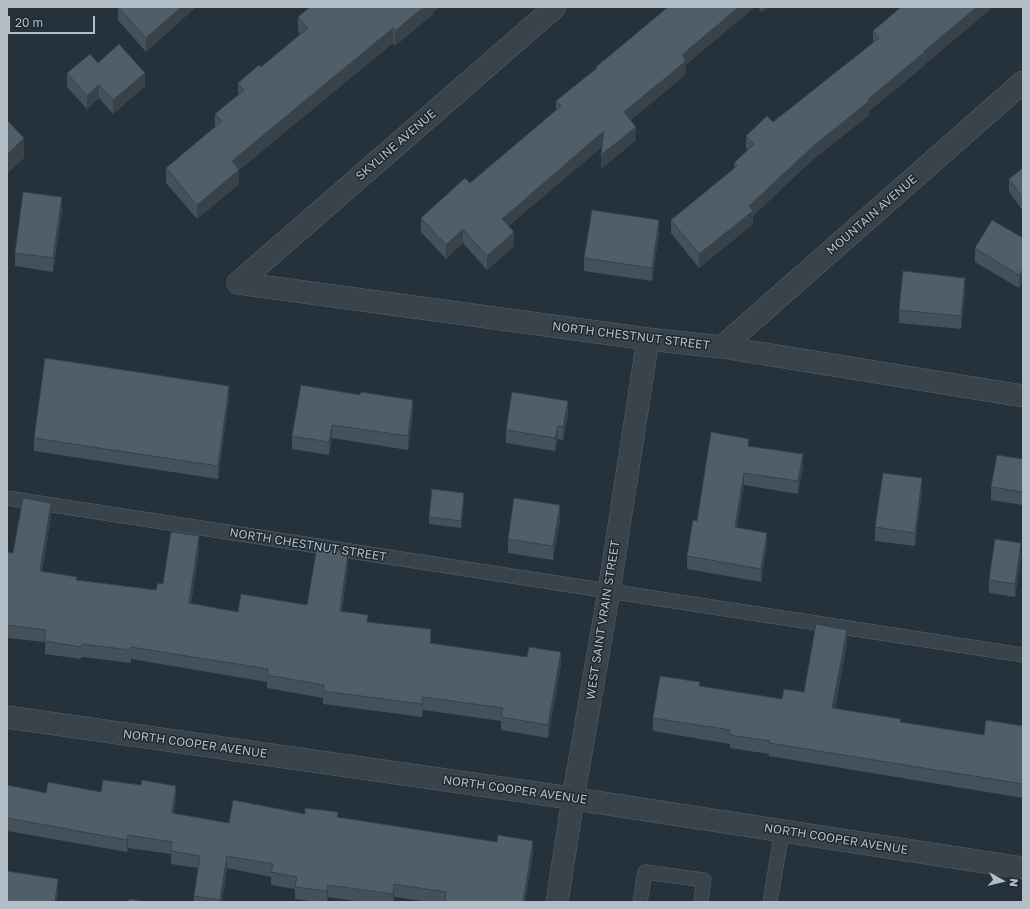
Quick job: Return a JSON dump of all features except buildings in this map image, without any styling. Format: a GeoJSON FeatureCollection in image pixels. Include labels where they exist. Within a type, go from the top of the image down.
{"type":"FeatureCollection","features":[{"type":"Feature","properties":{"kind":"street","name":"SKYLINE AVENUE"},"geometry":{"type":"LineString","coordinates":[[238,283],[555,7]]}},
{"type":"Feature","properties":{"kind":"street","name":"MOUNTAIN AVENUE"},"geometry":{"type":"LineString","coordinates":[[722,347],[1023,82]]}},
{"type":"Feature","properties":{"kind":"street","name":"NORTH CHESTNUT STREET"},"geometry":{"type":"LineString","coordinates":[[238,283],[648,339],[722,347],[1023,396]]}},
{"type":"Feature","properties":{"kind":"street","name":"WEST SAINT VRAIN STREET"},"geometry":{"type":"LineString","coordinates":[[557,902],[573,798],[609,591],[648,339]]}},
{"type":"Feature","properties":{"kind":"street","name":"NORTH COOPER AVENUE"},"geometry":{"type":"LineString","coordinates":[[7,717],[573,798],[1023,868]]}},
{"type":"Feature","properties":{"kind":"lane","name":"NORTH CHESTNUT STREET"},"geometry":{"type":"LineString","coordinates":[[7,498],[1023,655]]}},
{"type":"Feature","properties":{"kind":"lane"},"geometry":{"type":"LineString","coordinates":[[770,902],[782,831]]}},
{"type":"Feature","properties":{"kind":"lane"},"geometry":{"type":"LineString","coordinates":[[640,902],[646,872],[704,880],[701,902]]}}]}
